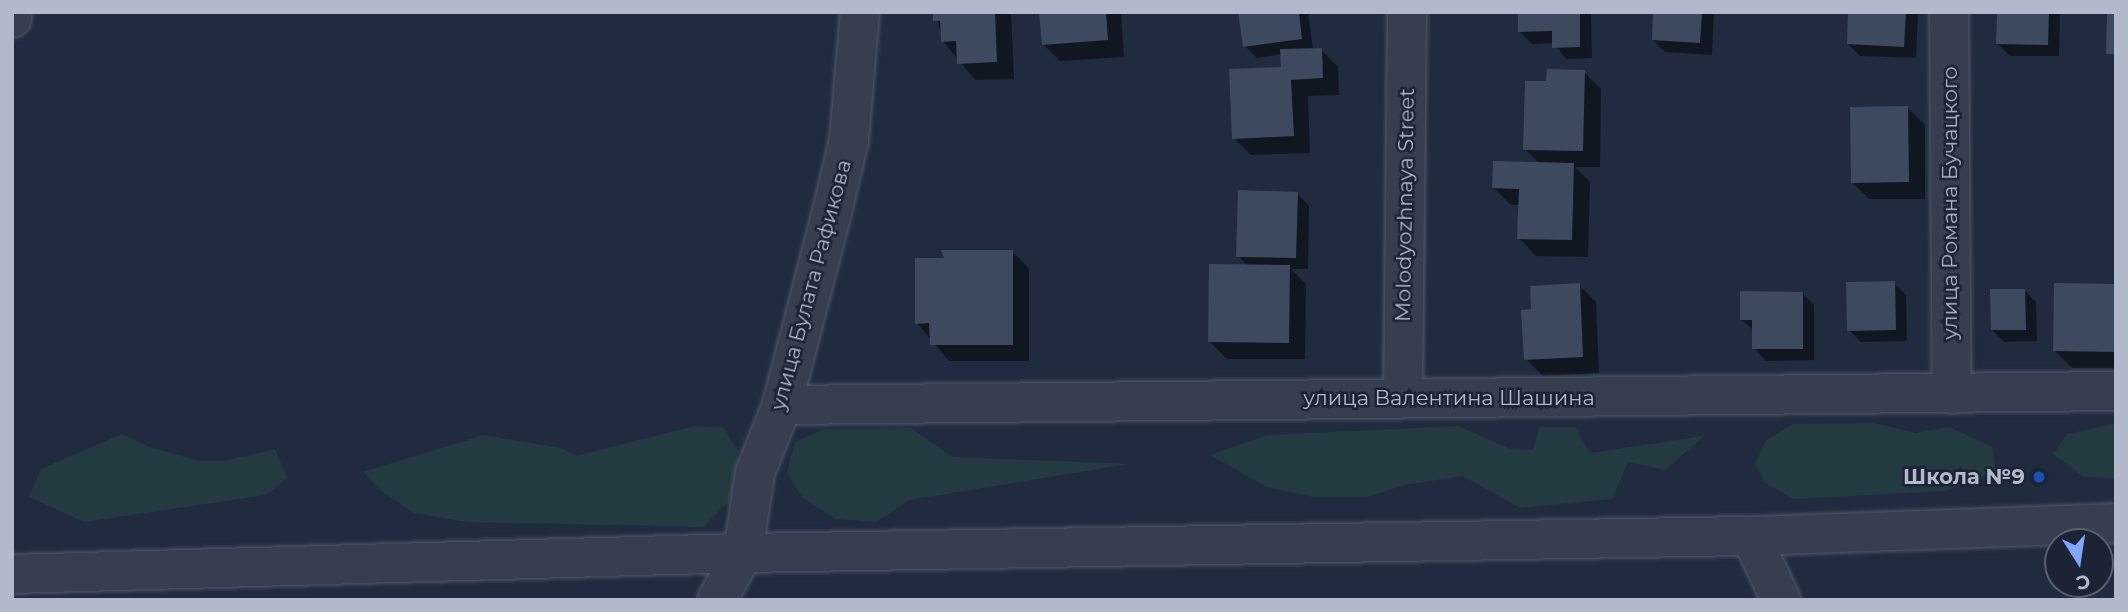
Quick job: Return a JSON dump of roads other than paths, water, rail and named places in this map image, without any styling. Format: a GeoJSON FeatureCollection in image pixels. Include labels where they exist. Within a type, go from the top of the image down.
{"type":"FeatureCollection","features":[{"type":"Feature","properties":{"kind":"street"},"geometry":{"type":"LineString","coordinates":[[12,12],[12,18]]}},
{"type":"Feature","properties":{"kind":"street","name":"улица Булата Рафикова"},"geometry":{"type":"LineString","coordinates":[[743,553],[755,473],[782,405],[849,140],[860,12]]}},
{"type":"Feature","properties":{"kind":"street","name":"Molodyozhnaya Street"},"geometry":{"type":"LineString","coordinates":[[1403,398],[1407,12]]}},
{"type":"Feature","properties":{"kind":"street","name":"улица Романа Бучацкого"},"geometry":{"type":"LineString","coordinates":[[1949,12],[1952,394]]}},
{"type":"Feature","properties":{"kind":"street","name":"улица Валентина Шашина"},"geometry":{"type":"LineString","coordinates":[[782,405],[2116,391]]}},
{"type":"Feature","properties":{"kind":"street"},"geometry":{"type":"LineString","coordinates":[[12,574],[743,553],[1751,536],[2116,523]]}},
{"type":"Feature","properties":{"kind":"street"},"geometry":{"type":"LineString","coordinates":[[1751,536],[1781,600]]}},
{"type":"Feature","properties":{"kind":"street"},"geometry":{"type":"LineString","coordinates":[[717,600],[743,553]]}},
{"type":"Feature","properties":{"kind":"place","name":"Школа №9"},"geometry":{"type":"Point","coordinates":[2039,477]}}]}
